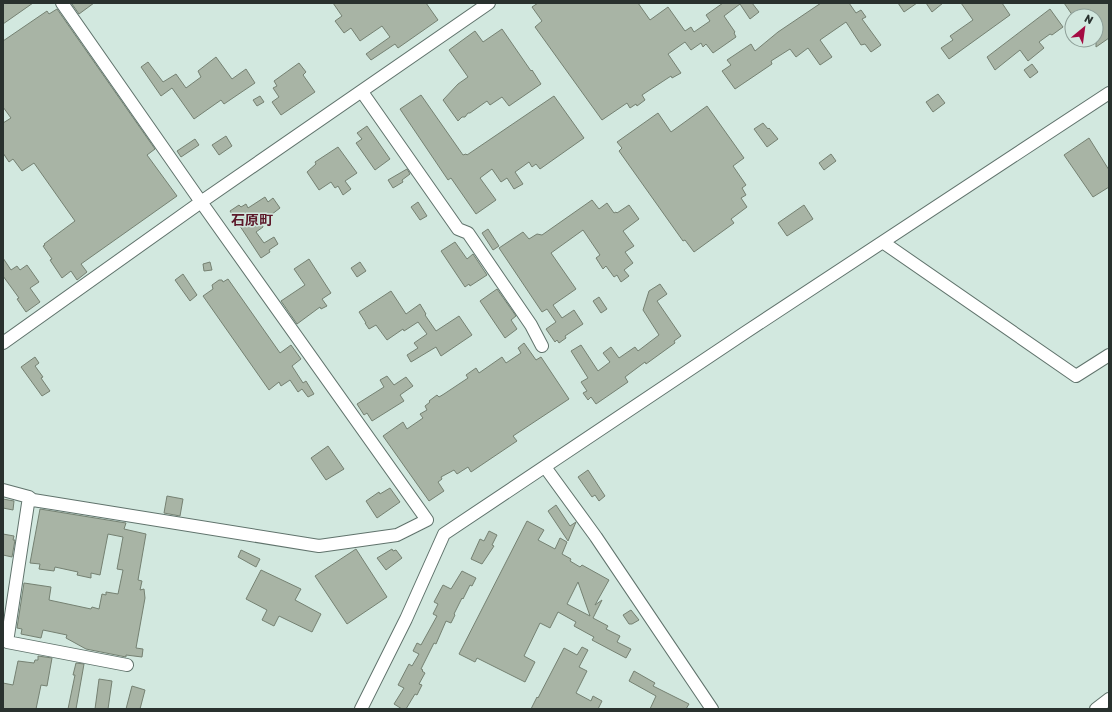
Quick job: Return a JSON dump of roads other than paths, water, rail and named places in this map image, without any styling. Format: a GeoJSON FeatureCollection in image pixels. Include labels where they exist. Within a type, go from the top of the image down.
{"type":"FeatureCollection","features":[{"type":"Feature","properties":{"kind":"street"},"geometry":{"type":"LineString","coordinates":[[3,490],[29,497],[33,500],[320,546],[397,535],[427,520],[201,202],[62,3]]}},
{"type":"Feature","properties":{"kind":"street"},"geometry":{"type":"LineString","coordinates":[[3,343],[201,202],[489,3]]}},
{"type":"Feature","properties":{"kind":"street"},"geometry":{"type":"LineString","coordinates":[[362,92],[458,229],[468,233],[532,325],[542,346]]}},
{"type":"Feature","properties":{"kind":"street"},"geometry":{"type":"LineString","coordinates":[[361,709],[397,639],[444,534],[1109,93]]}},
{"type":"Feature","properties":{"kind":"street"},"geometry":{"type":"LineString","coordinates":[[884,243],[1076,376],[1109,355]]}},
{"type":"Feature","properties":{"kind":"street"},"geometry":{"type":"LineString","coordinates":[[545,467],[596,538],[712,709]]}},
{"type":"Feature","properties":{"kind":"street"},"geometry":{"type":"LineString","coordinates":[[29,497],[7,642],[127,665]]}},
{"type":"Feature","properties":{"kind":"street"},"geometry":{"type":"LineString","coordinates":[[1096,709],[1109,699]]}},
{"type":"Feature","properties":{"kind":"district","name":"石原町"},"geometry":{"type":"Point","coordinates":[252,220]}}]}
